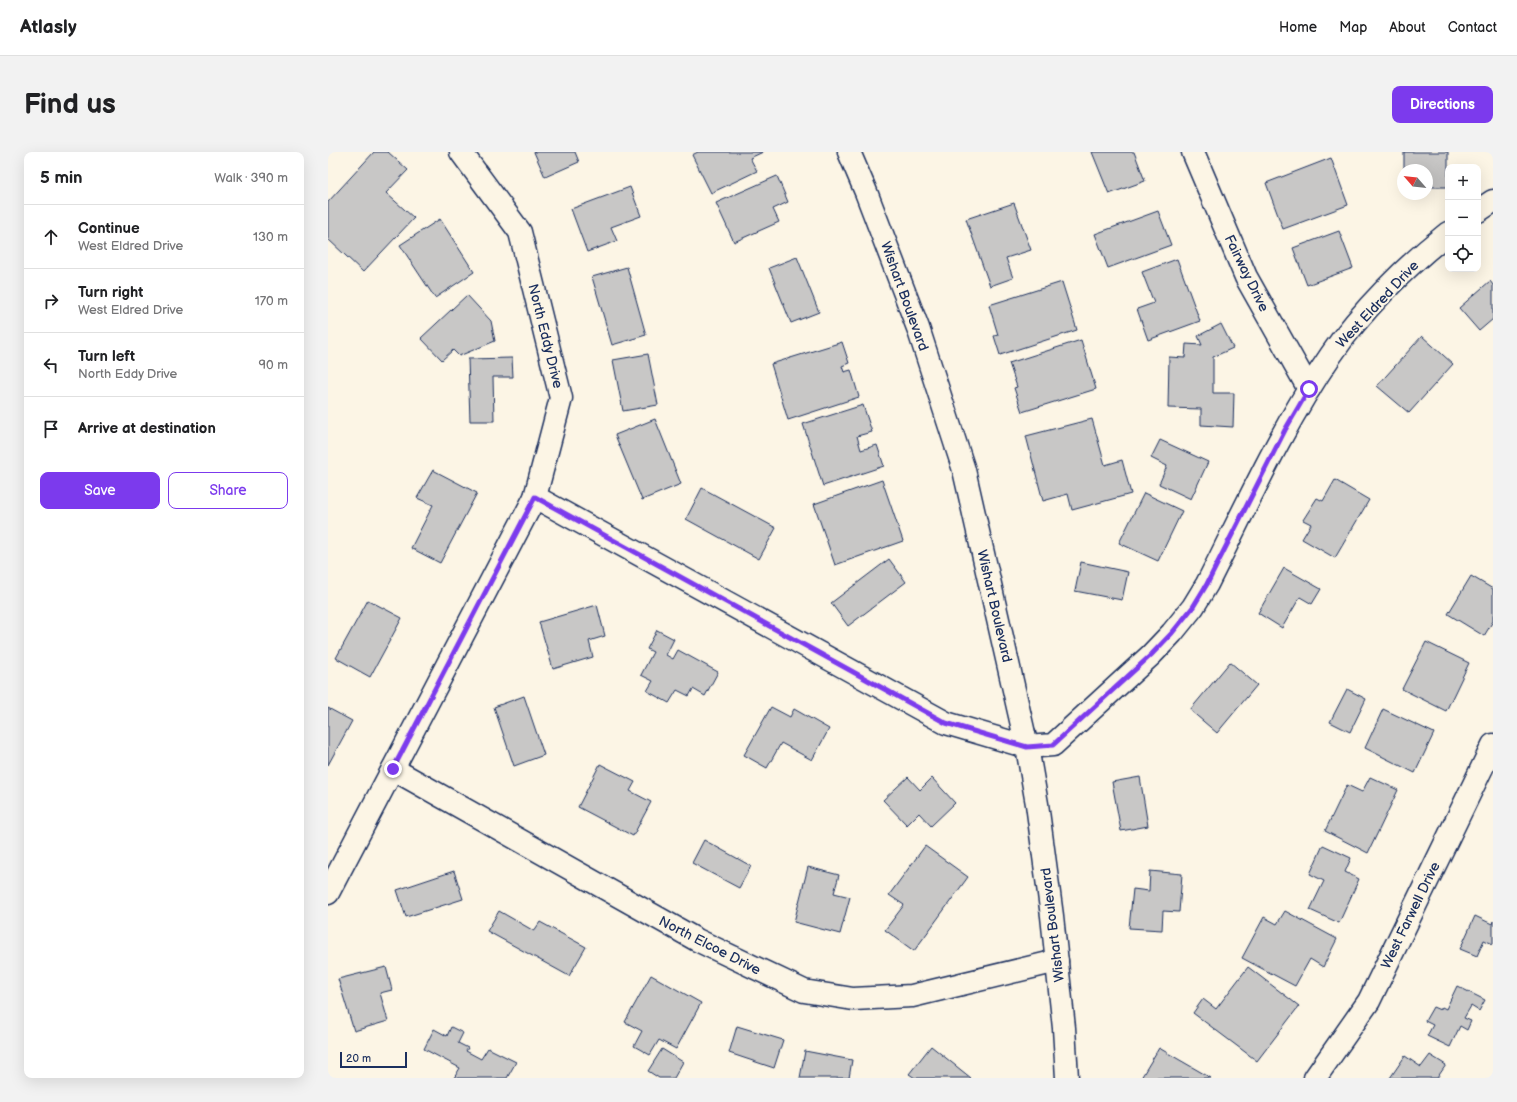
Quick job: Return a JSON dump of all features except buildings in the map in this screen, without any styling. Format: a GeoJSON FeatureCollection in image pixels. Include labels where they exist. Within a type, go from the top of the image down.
{"type":"FeatureCollection","features":[{"type":"Feature","properties":{"kind":"street","name":"North Eddy Drive"},"geometry":{"type":"LineString","coordinates":[[328,893],[535,497],[561,398],[520,232],[461,152]]}},
{"type":"Feature","properties":{"kind":"street","name":"Wishart Boulevard"},"geometry":{"type":"LineString","coordinates":[[849,152],[866,192],[918,328],[964,470],[1027,747],[1037,804],[1057,961],[1064,1028],[1067,1078]]}},
{"type":"Feature","properties":{"kind":"street","name":"Fairway Drive"},"geometry":{"type":"LineString","coordinates":[[1193,152],[1246,277],[1309,389]]}},
{"type":"Feature","properties":{"kind":"street"},"geometry":{"type":"LineString","coordinates":[[1481,209],[1493,202]]}},
{"type":"Feature","properties":{"kind":"street","name":"West Eldred Drive"},"geometry":{"type":"LineString","coordinates":[[535,497],[946,723],[1027,747],[1053,745],[1151,655],[1172,633],[1193,607],[1207,584],[1285,430],[1331,354],[1356,322],[1382,293],[1413,263],[1445,236]]}},
{"type":"Feature","properties":{"kind":"street","name":"West Farwell Drive"},"geometry":{"type":"LineString","coordinates":[[1315,1078],[1369,1002],[1493,745]]}},
{"type":"Feature","properties":{"kind":"street","name":"North Elcoe Drive"},"geometry":{"type":"LineString","coordinates":[[393,769],[697,940],[804,991],[853,1000],[912,996],[1057,961]]}},
{"type":"Feature","properties":{"kind":"route"},"geometry":{"type":"LineString","coordinates":[[393,769],[535,497],[946,723],[1027,747],[1053,745],[1151,655],[1172,633],[1193,607],[1207,584],[1285,430],[1309,389]]}}]}
